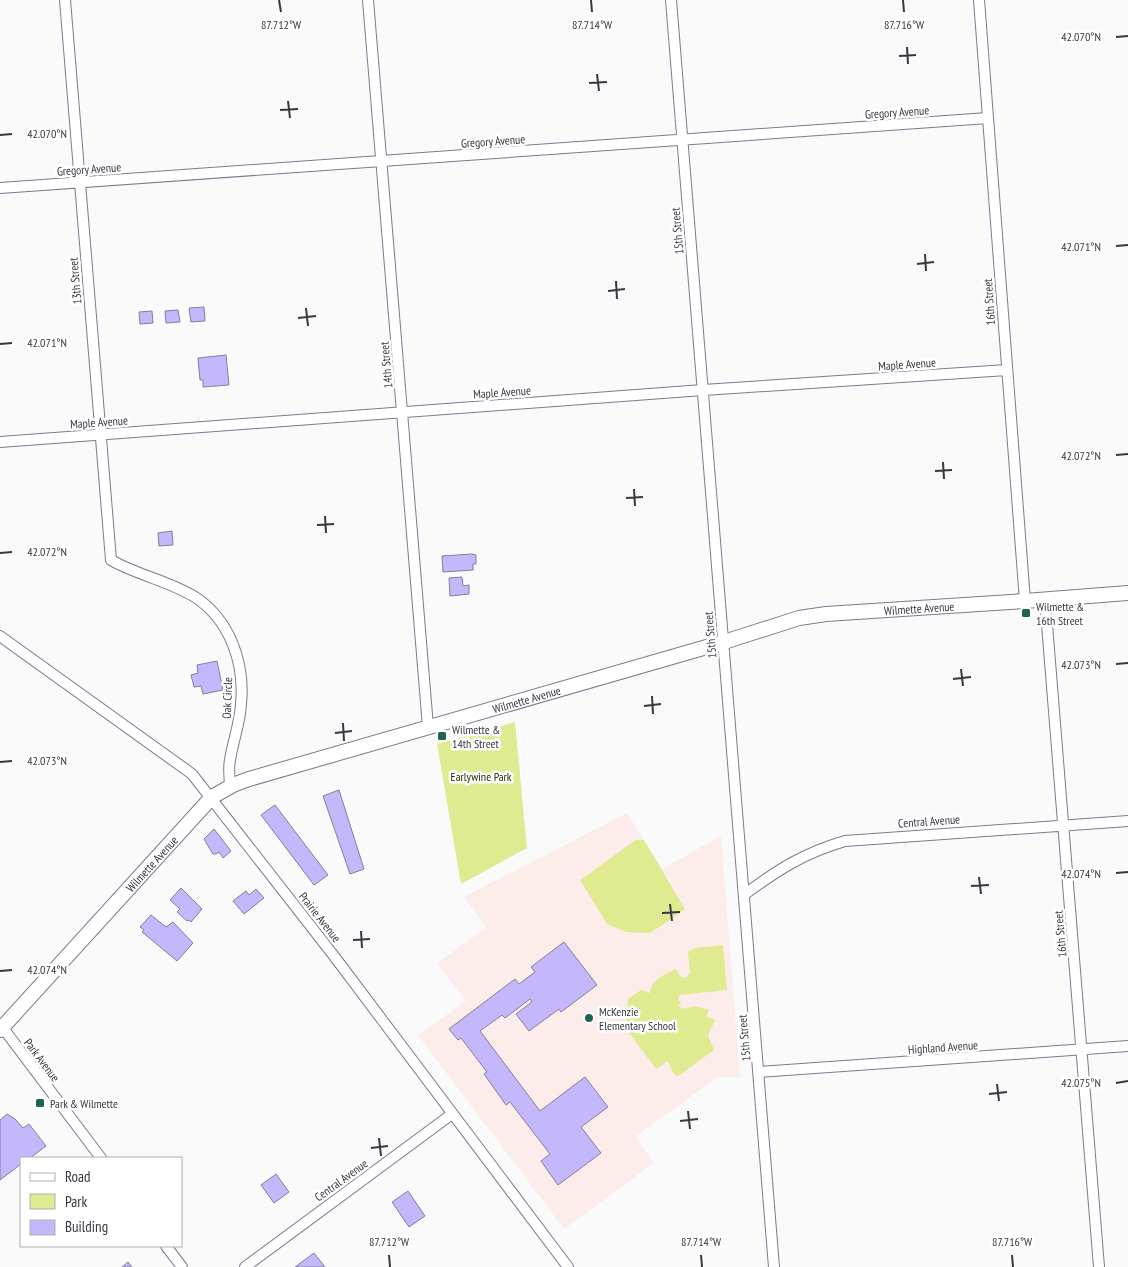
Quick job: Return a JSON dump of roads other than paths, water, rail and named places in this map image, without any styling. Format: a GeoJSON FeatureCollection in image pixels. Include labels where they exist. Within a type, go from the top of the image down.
{"type":"FeatureCollection","features":[{"type":"Feature","properties":{"kind":"street","name":"13th Street"},"geometry":{"type":"LineString","coordinates":[[65,0],[111,560]]}},
{"type":"Feature","properties":{"kind":"street","name":"14th Street"},"geometry":{"type":"LineString","coordinates":[[368,0],[428,727]]}},
{"type":"Feature","properties":{"kind":"street","name":"15th Street"},"geometry":{"type":"LineString","coordinates":[[671,0],[760,1072],[774,1267]]}},
{"type":"Feature","properties":{"kind":"street","name":"16th Street"},"geometry":{"type":"LineString","coordinates":[[979,0],[1025,601]]}},
{"type":"Feature","properties":{"kind":"street","name":"Gregory Avenue"},"geometry":{"type":"LineString","coordinates":[[0,188],[988,118]]}},
{"type":"Feature","properties":{"kind":"street","name":"Maple Avenue"},"geometry":{"type":"LineString","coordinates":[[0,442],[703,390],[1007,370]]}},
{"type":"Feature","properties":{"kind":"street","name":"Oak Circle"},"geometry":{"type":"LineString","coordinates":[[111,560],[123,567],[176,587],[194,597],[219,618],[228,633],[235,649],[242,683],[239,725],[230,761],[230,787]]}},
{"type":"Feature","properties":{"kind":"street","name":"Wilmette Avenue"},"geometry":{"type":"LineString","coordinates":[[1,1027],[212,797],[250,779],[724,642],[799,618],[826,614],[1128,593]]}},
{"type":"Feature","properties":{"kind":"street","name":"16th Street"},"geometry":{"type":"LineString","coordinates":[[1045,600],[1099,1267]]}},
{"type":"Feature","properties":{"kind":"street","name":"Prairie Avenue"},"geometry":{"type":"LineString","coordinates":[[0,636],[192,774],[212,797],[329,949],[568,1267]]}},
{"type":"Feature","properties":{"kind":"street","name":"Central Avenue"},"geometry":{"type":"LineString","coordinates":[[745,894],[791,862],[827,846],[845,841],[1128,821]]}},
{"type":"Feature","properties":{"kind":"street","name":"Park Avenue"},"geometry":{"type":"LineString","coordinates":[[1,1027],[100,1157]]}},
{"type":"Feature","properties":{"kind":"street","name":"Highland Avenue"},"geometry":{"type":"LineString","coordinates":[[760,1072],[1128,1046]]}},
{"type":"Feature","properties":{"kind":"street","name":"Central Avenue"},"geometry":{"type":"LineString","coordinates":[[245,1267],[452,1114]]}},
{"type":"Feature","properties":{"kind":"street"},"geometry":{"type":"LineString","coordinates":[[167,1247],[182,1267]]}},
{"type":"Feature","properties":{"kind":"place","name":"Wilmette & 16th Street"},"geometry":{"type":"Point","coordinates":[1026,613]}},
{"type":"Feature","properties":{"kind":"place","name":"Wilmette & 14th Street"},"geometry":{"type":"Point","coordinates":[442,736]}},
{"type":"Feature","properties":{"kind":"place","name":"McKenzie Elementary School"},"geometry":{"type":"Point","coordinates":[589,1018]}},
{"type":"Feature","properties":{"kind":"place","name":"Park & Wilmette"},"geometry":{"type":"Point","coordinates":[40,1103]}},
{"type":"Feature","properties":{"kind":"park label","name":"Earlywine Park"},"geometry":{"type":"Point","coordinates":[481,776]}}]}
